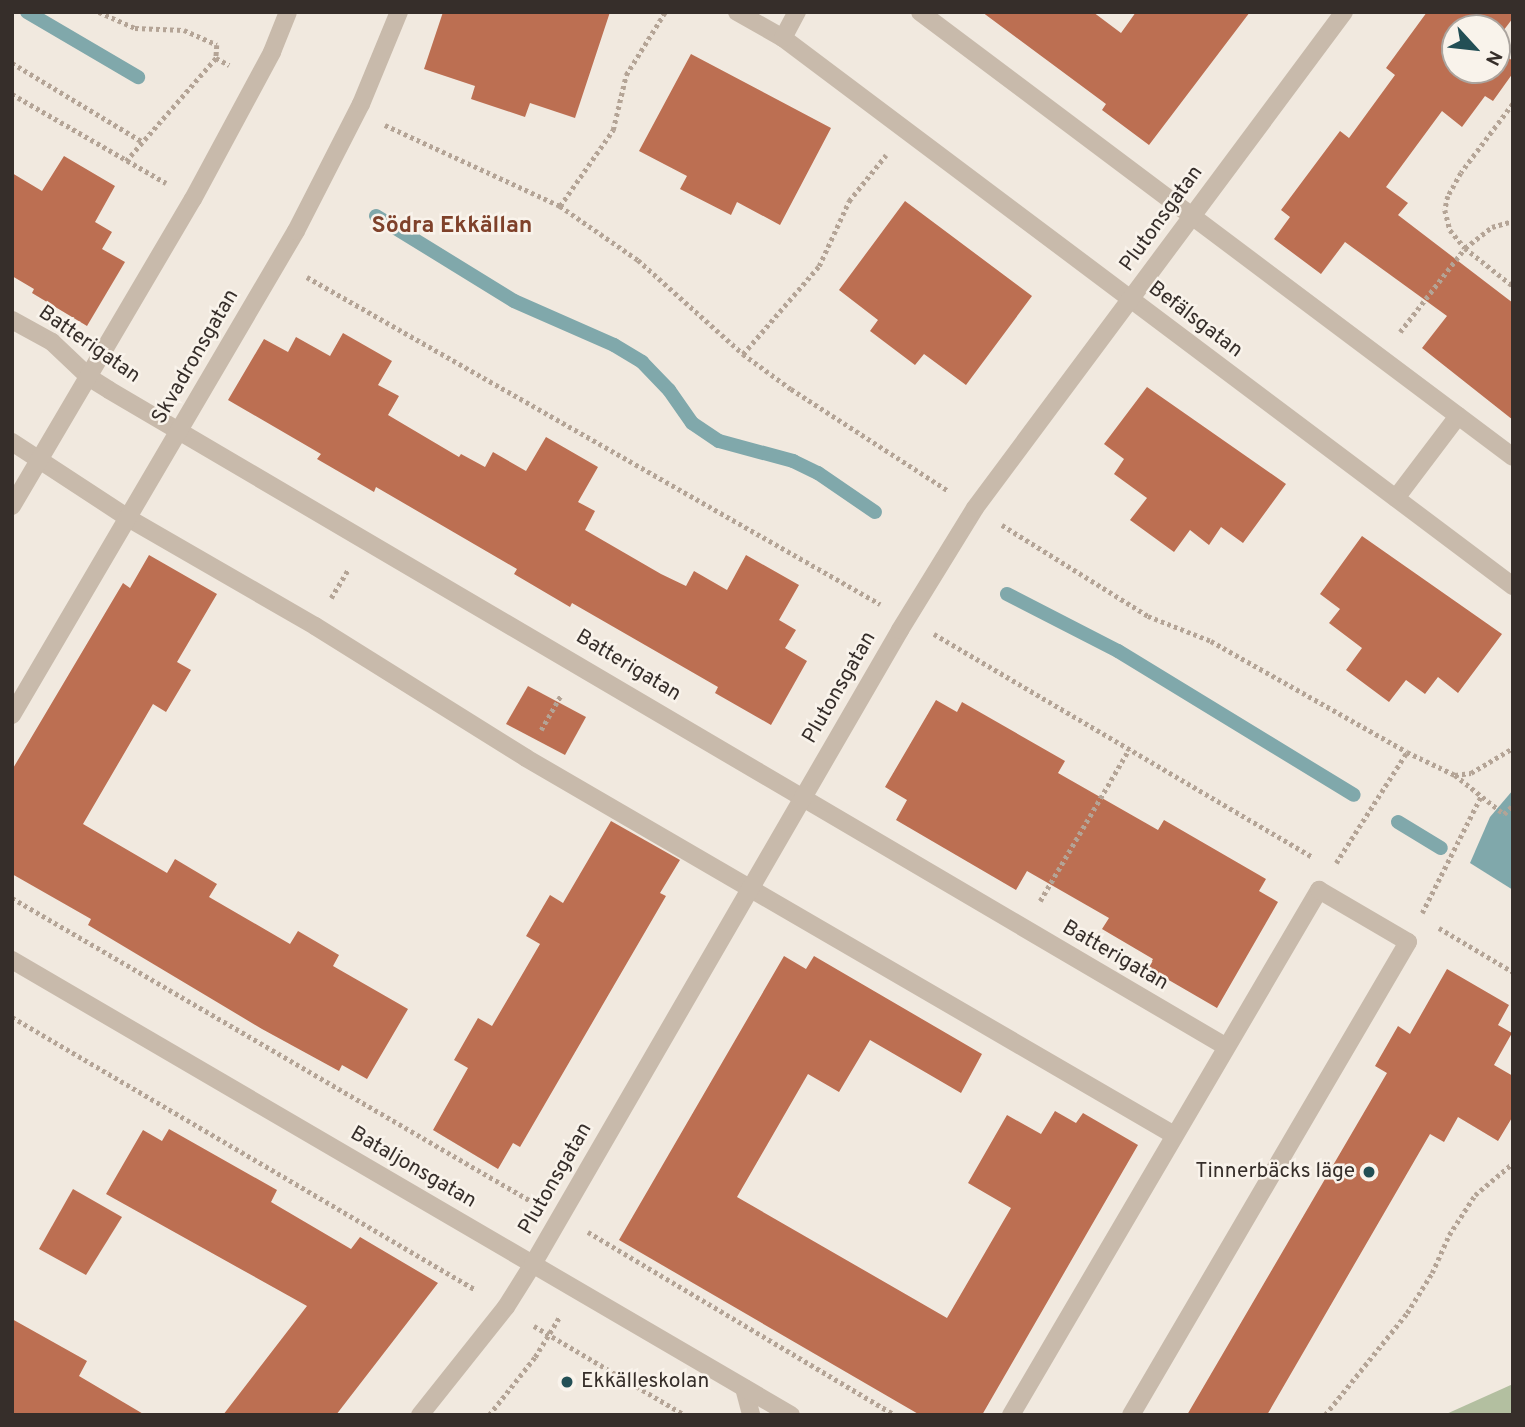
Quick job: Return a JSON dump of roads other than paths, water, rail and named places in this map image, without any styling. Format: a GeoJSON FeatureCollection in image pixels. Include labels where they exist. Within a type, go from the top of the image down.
{"type":"FeatureCollection","features":[{"type":"Feature","properties":{"kind":"street"},"geometry":{"type":"LineString","coordinates":[[12,506],[90,378],[193,199],[272,52],[288,12]]}},
{"type":"Feature","properties":{"kind":"street","name":"Skvadronsgatan"},"geometry":{"type":"LineString","coordinates":[[12,715],[279,260],[361,104],[399,12]]}},
{"type":"Feature","properties":{"kind":"street","name":"Befälsgatan"},"geometry":{"type":"LineString","coordinates":[[737,12],[783,38],[1513,586]]}},
{"type":"Feature","properties":{"kind":"street"},"geometry":{"type":"LineString","coordinates":[[783,38],[797,12]]}},
{"type":"Feature","properties":{"kind":"street"},"geometry":{"type":"LineString","coordinates":[[920,12],[1513,457]]}},
{"type":"Feature","properties":{"kind":"street","name":"Plutonsgatan"},"geometry":{"type":"LineString","coordinates":[[420,1415],[506,1307],[533,1264],[750,888],[975,508],[1344,12]]}},
{"type":"Feature","properties":{"kind":"street","name":"Batterigatan"},"geometry":{"type":"LineString","coordinates":[[12,320],[52,342],[90,378],[1225,1046]]}},
{"type":"Feature","properties":{"kind":"street"},"geometry":{"type":"LineString","coordinates":[[1396,498],[1458,416]]}},
{"type":"Feature","properties":{"kind":"street"},"geometry":{"type":"LineString","coordinates":[[12,442],[128,518],[315,626],[526,758],[1174,1135]]}},
{"type":"Feature","properties":{"kind":"street"},"geometry":{"type":"LineString","coordinates":[[1011,1415],[1225,1046],[1319,890],[1408,942],[1132,1415]]}},
{"type":"Feature","properties":{"kind":"street","name":"Bataljonsgatan"},"geometry":{"type":"LineString","coordinates":[[12,960],[791,1415]]}},
{"type":"Feature","properties":{"kind":"street"},"geometry":{"type":"LineString","coordinates":[[744,1388],[751,1415]]}},
{"type":"Feature","properties":{"kind":"water"},"geometry":{"type":"Polygon","coordinates":[[[1513,790],[1513,890],[1470,863],[1490,817],[1513,790]]]}},
{"type":"Feature","properties":{"kind":"waterway"},"geometry":{"type":"LineString","coordinates":[[27,12],[138,77]]}},
{"type":"Feature","properties":{"kind":"waterway"},"geometry":{"type":"LineString","coordinates":[[376,216],[514,301],[614,345],[642,362],[669,390],[692,423],[719,441],[793,461],[818,473],[875,512]]}},
{"type":"Feature","properties":{"kind":"waterway"},"geometry":{"type":"LineString","coordinates":[[1007,594],[1118,651],[1354,795]]}},
{"type":"Feature","properties":{"kind":"waterway"},"geometry":{"type":"LineString","coordinates":[[1398,822],[1441,848]]}},
{"type":"Feature","properties":{"kind":"place","name":"Tinnerbäcks läge"},"geometry":{"type":"Point","coordinates":[1369,1172]}},
{"type":"Feature","properties":{"kind":"place","name":"Ekkälleskolan"},"geometry":{"type":"Point","coordinates":[567,1382]}},
{"type":"Feature","properties":{"kind":"district","name":"Södra Ekkällan"},"geometry":{"type":"Point","coordinates":[452,227]}}]}
